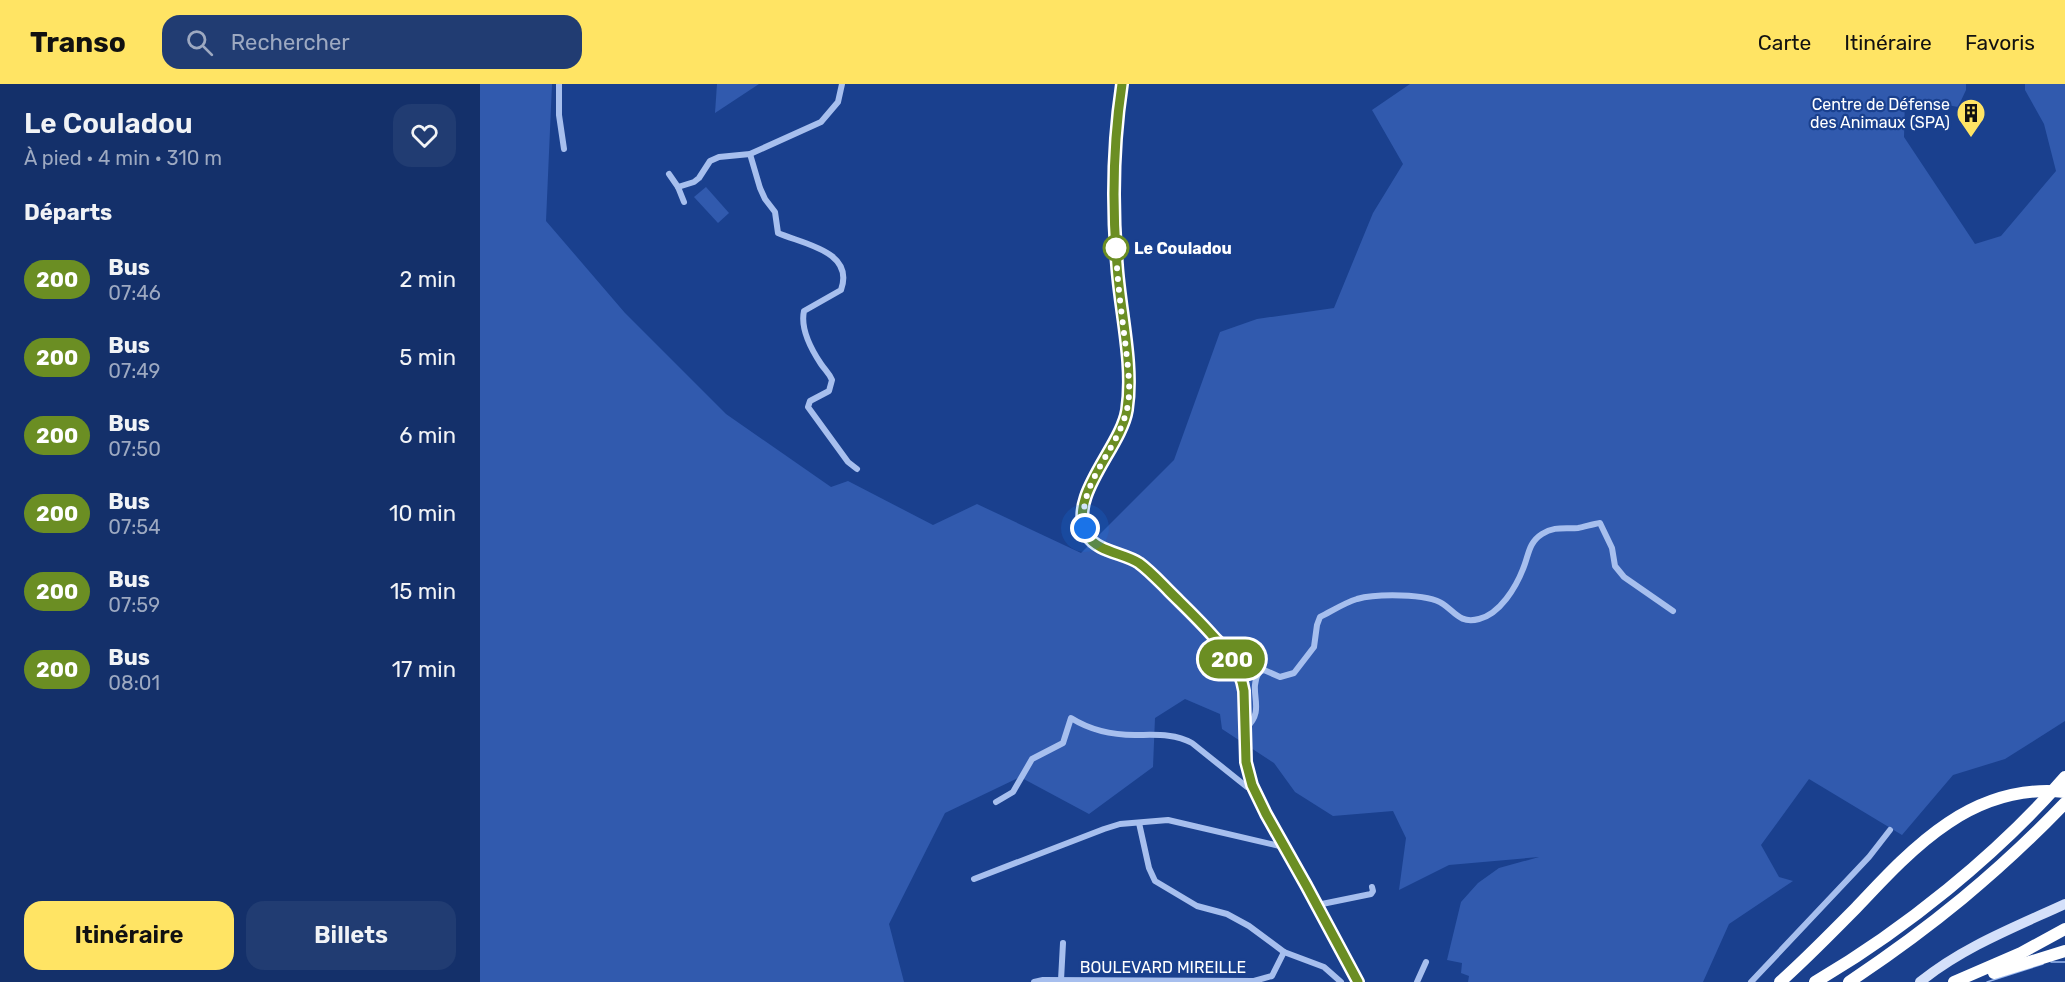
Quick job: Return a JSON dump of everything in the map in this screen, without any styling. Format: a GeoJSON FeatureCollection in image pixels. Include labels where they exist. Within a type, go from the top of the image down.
{"type":"FeatureCollection","features":[{"type":"Feature","properties":{"kind":"highway"},"geometry":{"type":"LineString","coordinates":[[1815,982],[1920,911],[2008,836],[2043,800],[2063,784]]}},
{"type":"Feature","properties":{"kind":"highway"},"geometry":{"type":"LineString","coordinates":[[1780,982],[1828,937],[1909,854],[1947,823],[1972,809],[2007,796],[2036,792],[2063,784]]}},
{"type":"Feature","properties":{"kind":"highway"},"geometry":{"type":"LineString","coordinates":[[1849,982],[1897,950],[1960,902],[2026,844],[2065,803]]}},
{"type":"Feature","properties":{"kind":"highway"},"geometry":{"type":"LineString","coordinates":[[1954,982],[2021,953],[2065,929]]}},
{"type":"Feature","properties":{"kind":"highway"},"geometry":{"type":"LineString","coordinates":[[1967,982],[2065,951]]}},
{"type":"Feature","properties":{"kind":"main road"},"geometry":{"type":"LineString","coordinates":[[1920,982],[1974,946],[2065,904]]}},
{"type":"Feature","properties":{"kind":"street"},"geometry":{"type":"LineString","coordinates":[[559,84],[559,115],[564,149]]}},
{"type":"Feature","properties":{"kind":"street"},"geometry":{"type":"LineString","coordinates":[[678,187],[699,178],[710,161],[719,157],[750,154],[821,122],[838,102],[842,84]]}},
{"type":"Feature","properties":{"kind":"street"},"geometry":{"type":"LineString","coordinates":[[1122,84],[1114,166],[1116,264],[1129,379],[1127,411],[1121,428],[1087,492],[1083,508],[1087,535],[1092,542],[1137,562],[1148,571],[1200,621],[1230,655],[1242,681],[1246,762],[1252,785],[1358,982]]}},
{"type":"Feature","properties":{"kind":"street"},"geometry":{"type":"LineString","coordinates":[[750,154],[760,188],[775,212],[778,233],[831,255],[842,269],[844,280],[841,290],[804,311],[802,320],[804,331],[832,380],[829,391],[810,401],[808,407],[848,462],[857,469]]}},
{"type":"Feature","properties":{"kind":"street"},"geometry":{"type":"LineString","coordinates":[[669,174],[684,202]]}},
{"type":"Feature","properties":{"kind":"street"},"geometry":{"type":"LineString","coordinates":[[1246,728],[1254,721],[1257,714],[1256,684],[1259,672],[1264,670],[1280,677],[1294,673],[1314,647],[1320,617],[1358,599],[1410,596],[1443,604],[1460,618],[1480,619],[1495,610],[1515,586],[1524,568],[1527,552],[1534,540],[1555,529],[1579,528],[1600,523],[1612,548],[1615,566],[1624,577],[1672,611]]}},
{"type":"Feature","properties":{"kind":"street"},"geometry":{"type":"LineString","coordinates":[[996,802],[1013,792],[1032,759],[1063,743],[1071,718],[1086,727],[1110,732],[1133,735],[1160,734],[1184,738],[1247,787],[1252,785]]}},
{"type":"Feature","properties":{"kind":"street"},"geometry":{"type":"LineString","coordinates":[[974,879],[1104,829],[1120,824],[1156,820],[1175,821],[1284,847]]}},
{"type":"Feature","properties":{"kind":"street"},"geometry":{"type":"LineString","coordinates":[[1139,823],[1149,868],[1155,881],[1197,906],[1227,914],[1249,926],[1284,952],[1324,967],[1341,982]]}},
{"type":"Feature","properties":{"kind":"street"},"geometry":{"type":"LineString","coordinates":[[1751,982],[1827,903],[1890,830]]}},
{"type":"Feature","properties":{"kind":"street"},"geometry":{"type":"LineString","coordinates":[[1317,905],[1371,894],[1372,887]]}},
{"type":"Feature","properties":{"kind":"street"},"geometry":{"type":"LineString","coordinates":[[1061,980],[1063,942]]}},
{"type":"Feature","properties":{"kind":"street","name":"BOULEVARD MIREILLE"},"geometry":{"type":"LineString","coordinates":[[1034,982],[1043,980],[1162,982],[1272,979],[1284,952]]}},
{"type":"Feature","properties":{"kind":"street"},"geometry":{"type":"LineString","coordinates":[[1417,982],[1426,962]]}},
{"type":"Feature","properties":{"kind":"shaded area"},"geometry":{"type":"Polygon","coordinates":[[[480,84],[552,84],[546,221],[625,313],[726,414],[831,487],[848,481],[933,525],[977,504],[1081,553],[1174,460],[1220,332],[1257,319],[1334,308],[1373,213],[1403,164],[1372,110],[1410,84],[1966,84],[1966,90],[1958,107],[1905,97],[1904,137],[1975,244],[2001,236],[2056,171],[2044,124],[2025,90],[2025,84],[2065,84],[2065,721],[2005,759],[1953,775],[1902,835],[1809,779],[1761,845],[1779,877],[1793,881],[1729,924],[1703,982],[1468,982],[1469,976],[1461,973],[1462,963],[1447,960],[1461,902],[1478,883],[1499,868],[1539,857],[1449,865],[1399,890],[1406,838],[1393,811],[1333,816],[1295,792],[1274,763],[1222,729],[1220,714],[1185,699],[1155,718],[1153,767],[1089,814],[1020,777],[945,813],[889,924],[904,982],[480,982],[480,84]]]}},
{"type":"Feature","properties":{"kind":"shaded area"},"geometry":{"type":"Polygon","coordinates":[[[717,84],[759,84],[715,113],[717,84]]]}},
{"type":"Feature","properties":{"kind":"shaded area"},"geometry":{"type":"Polygon","coordinates":[[[706,187],[729,213],[718,223],[694,197],[706,187]]]}},
{"type":"Feature","properties":{"kind":"waterway"},"geometry":{"type":"LineString","coordinates":[[2051,962],[2065,962]]}},
{"type":"Feature","properties":{"kind":"waterway"},"geometry":{"type":"LineString","coordinates":[[1987,982],[2043,964]]}},
{"type":"Feature","properties":{"kind":"bus line","name":"200"},"geometry":{"type":"LineString","coordinates":[[1122,84],[1114,166],[1116,264],[1129,379],[1127,411],[1121,428],[1087,492],[1083,508],[1085,528],[1092,542],[1137,562],[1148,571],[1200,621],[1230,655],[1244,691],[1246,762],[1252,785],[1358,982]]}},
{"type":"Feature","properties":{"kind":"place","name":"Centre de Défense des Animaux (SPA)"},"geometry":{"type":"Point","coordinates":[1971,138]}},
{"type":"Feature","properties":{"kind":"place","name":"Le Couladou"},"geometry":{"type":"Point","coordinates":[1116,248]}},
{"type":"Feature","properties":{"kind":"route"},"geometry":{"type":"LineString","coordinates":[[1085,528],[1083,508],[1087,492],[1121,428],[1127,411],[1129,379],[1116,248]]}}]}
